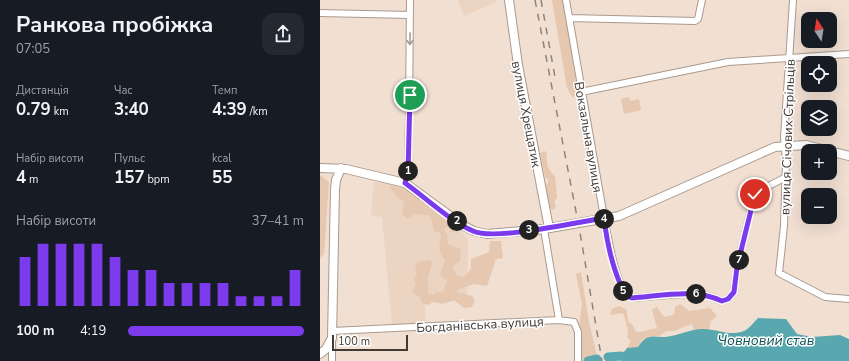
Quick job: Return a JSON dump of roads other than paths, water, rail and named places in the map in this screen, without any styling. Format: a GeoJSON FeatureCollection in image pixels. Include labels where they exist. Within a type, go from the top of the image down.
{"type":"FeatureCollection","features":[{"type":"Feature","properties":{"kind":"street"},"geometry":{"type":"LineString","coordinates":[[405,183],[408,157],[410,0]]}},
{"type":"Feature","properties":{"kind":"street","name":"вулиця Хрещатик"},"geometry":{"type":"LineString","coordinates":[[509,0],[518,65],[546,228]]}},
{"type":"Feature","properties":{"kind":"street","name":"Вокзальна вулиця"},"geometry":{"type":"LineString","coordinates":[[566,0],[604,218],[611,252],[621,288],[626,296],[632,298],[672,294],[707,294],[722,301],[728,299],[734,292],[737,267],[755,194],[786,177]]}},
{"type":"Feature","properties":{"kind":"street"},"geometry":{"type":"LineString","coordinates":[[569,18],[694,21],[698,19],[702,0]]}},
{"type":"Feature","properties":{"kind":"street","name":"вулиця Січових Стрільців"},"geometry":{"type":"LineString","coordinates":[[793,0],[785,145],[786,177],[784,226],[779,273],[825,297],[849,299]]}},
{"type":"Feature","properties":{"kind":"street"},"geometry":{"type":"LineString","coordinates":[[320,13],[410,15]]}},
{"type":"Feature","properties":{"kind":"street"},"geometry":{"type":"LineString","coordinates":[[581,92],[728,62],[849,54]]}},
{"type":"Feature","properties":{"kind":"street"},"geometry":{"type":"LineString","coordinates":[[320,168],[341,168],[405,183],[474,231],[488,234],[546,228],[627,213],[764,150],[785,145],[806,145],[849,156]]}},
{"type":"Feature","properties":{"kind":"street"},"geometry":{"type":"LineString","coordinates":[[332,361],[335,189],[336,180],[341,168]]}},
{"type":"Feature","properties":{"kind":"street","name":"Богданівська вулиця"},"geometry":{"type":"LineString","coordinates":[[332,335],[559,320],[546,228]]}},
{"type":"Feature","properties":{"kind":"street"},"geometry":{"type":"LineString","coordinates":[[559,320],[574,322],[578,332],[578,361]]}},
{"type":"Feature","properties":{"kind":"street"},"geometry":{"type":"LineString","coordinates":[[320,354],[326,349],[332,335]]}},
{"type":"Feature","properties":{"kind":"water","name":"Човновий став"},"geometry":{"type":"Polygon","coordinates":[[[758,318],[786,319],[797,334],[812,337],[840,335],[849,339],[849,361],[622,361],[621,356],[627,348],[638,347],[649,337],[666,337],[701,329],[738,333],[748,329],[758,318]]]}},
{"type":"Feature","properties":{"kind":"waterway"},"geometry":{"type":"LineString","coordinates":[[608,357],[621,356],[641,361]]}},
{"type":"Feature","properties":{"kind":"waterway"},"geometry":{"type":"LineString","coordinates":[[588,361],[597,359]]}},
{"type":"Feature","properties":{"kind":"railway"},"geometry":{"type":"LineString","coordinates":[[535,0],[579,227],[602,361]]}},
{"type":"Feature","properties":{"kind":"railway"},"geometry":{"type":"LineString","coordinates":[[541,0],[555,77]]}}]}
